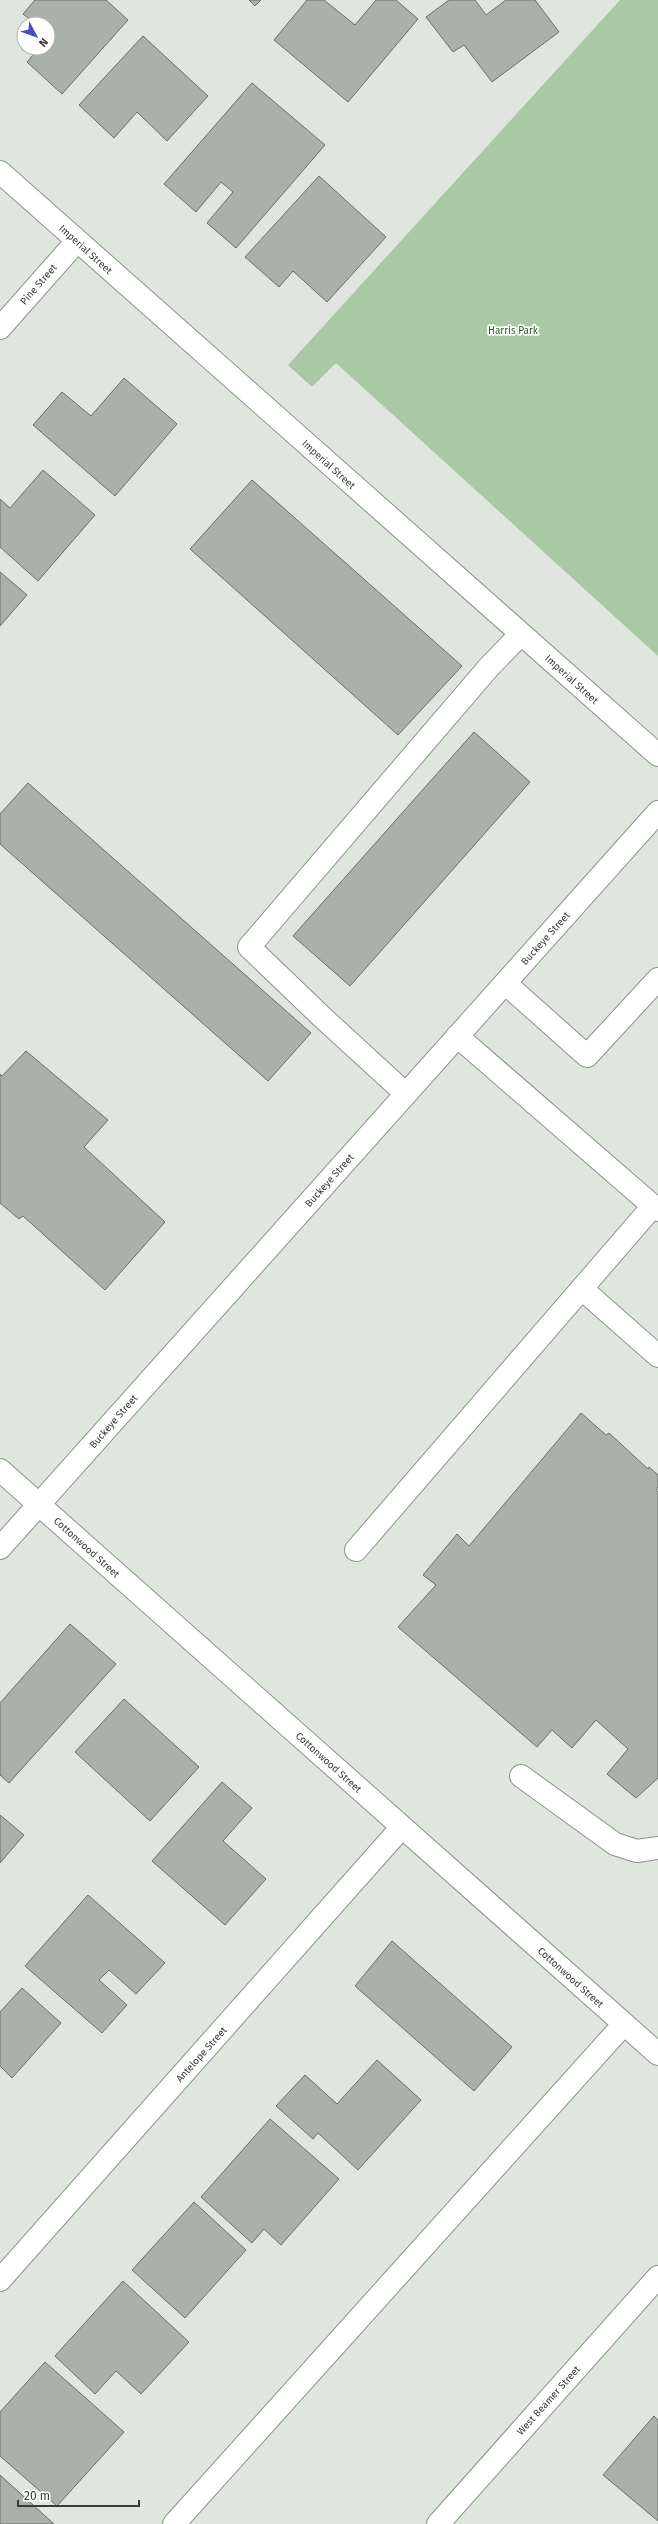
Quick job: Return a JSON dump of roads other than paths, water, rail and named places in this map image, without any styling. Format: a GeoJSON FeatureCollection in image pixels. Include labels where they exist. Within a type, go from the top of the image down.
{"type":"FeatureCollection","features":[{"type":"Feature","properties":{"kind":"street","name":"Imperial Street"},"geometry":{"type":"LineString","coordinates":[[0,172],[658,755]]}},
{"type":"Feature","properties":{"kind":"street","name":"Pine Street"},"geometry":{"type":"LineString","coordinates":[[0,328],[77,240]]}},
{"type":"Feature","properties":{"kind":"street"},"geometry":{"type":"LineString","coordinates":[[406,1094],[322,1017],[249,947],[484,673],[521,634]]}},
{"type":"Feature","properties":{"kind":"street","name":"Buckeye Street"},"geometry":{"type":"LineString","coordinates":[[0,1548],[658,812]]}},
{"type":"Feature","properties":{"kind":"street"},"geometry":{"type":"LineString","coordinates":[[505,983],[587,1056],[658,979]]}},
{"type":"Feature","properties":{"kind":"street"},"geometry":{"type":"LineString","coordinates":[[356,1550],[582,1289],[656,1208],[457,1036]]}},
{"type":"Feature","properties":{"kind":"street"},"geometry":{"type":"LineString","coordinates":[[582,1289],[658,1356]]}},
{"type":"Feature","properties":{"kind":"street","name":"Cottonwood Street"},"geometry":{"type":"LineString","coordinates":[[0,1470],[658,2054]]}},
{"type":"Feature","properties":{"kind":"street"},"geometry":{"type":"LineString","coordinates":[[521,1776],[615,1844],[637,1851],[658,1848]]}},
{"type":"Feature","properties":{"kind":"street","name":"Antelope Street"},"geometry":{"type":"LineString","coordinates":[[0,2280],[402,1827]]}},
{"type":"Feature","properties":{"kind":"street"},"geometry":{"type":"LineString","coordinates":[[174,2524],[624,2024]]}},
{"type":"Feature","properties":{"kind":"street","name":"West Beamer Street"},"geometry":{"type":"LineString","coordinates":[[438,2524],[658,2277]]}},
{"type":"Feature","properties":{"kind":"park label","name":"Harris Park"},"geometry":{"type":"Point","coordinates":[513,330]}}]}
